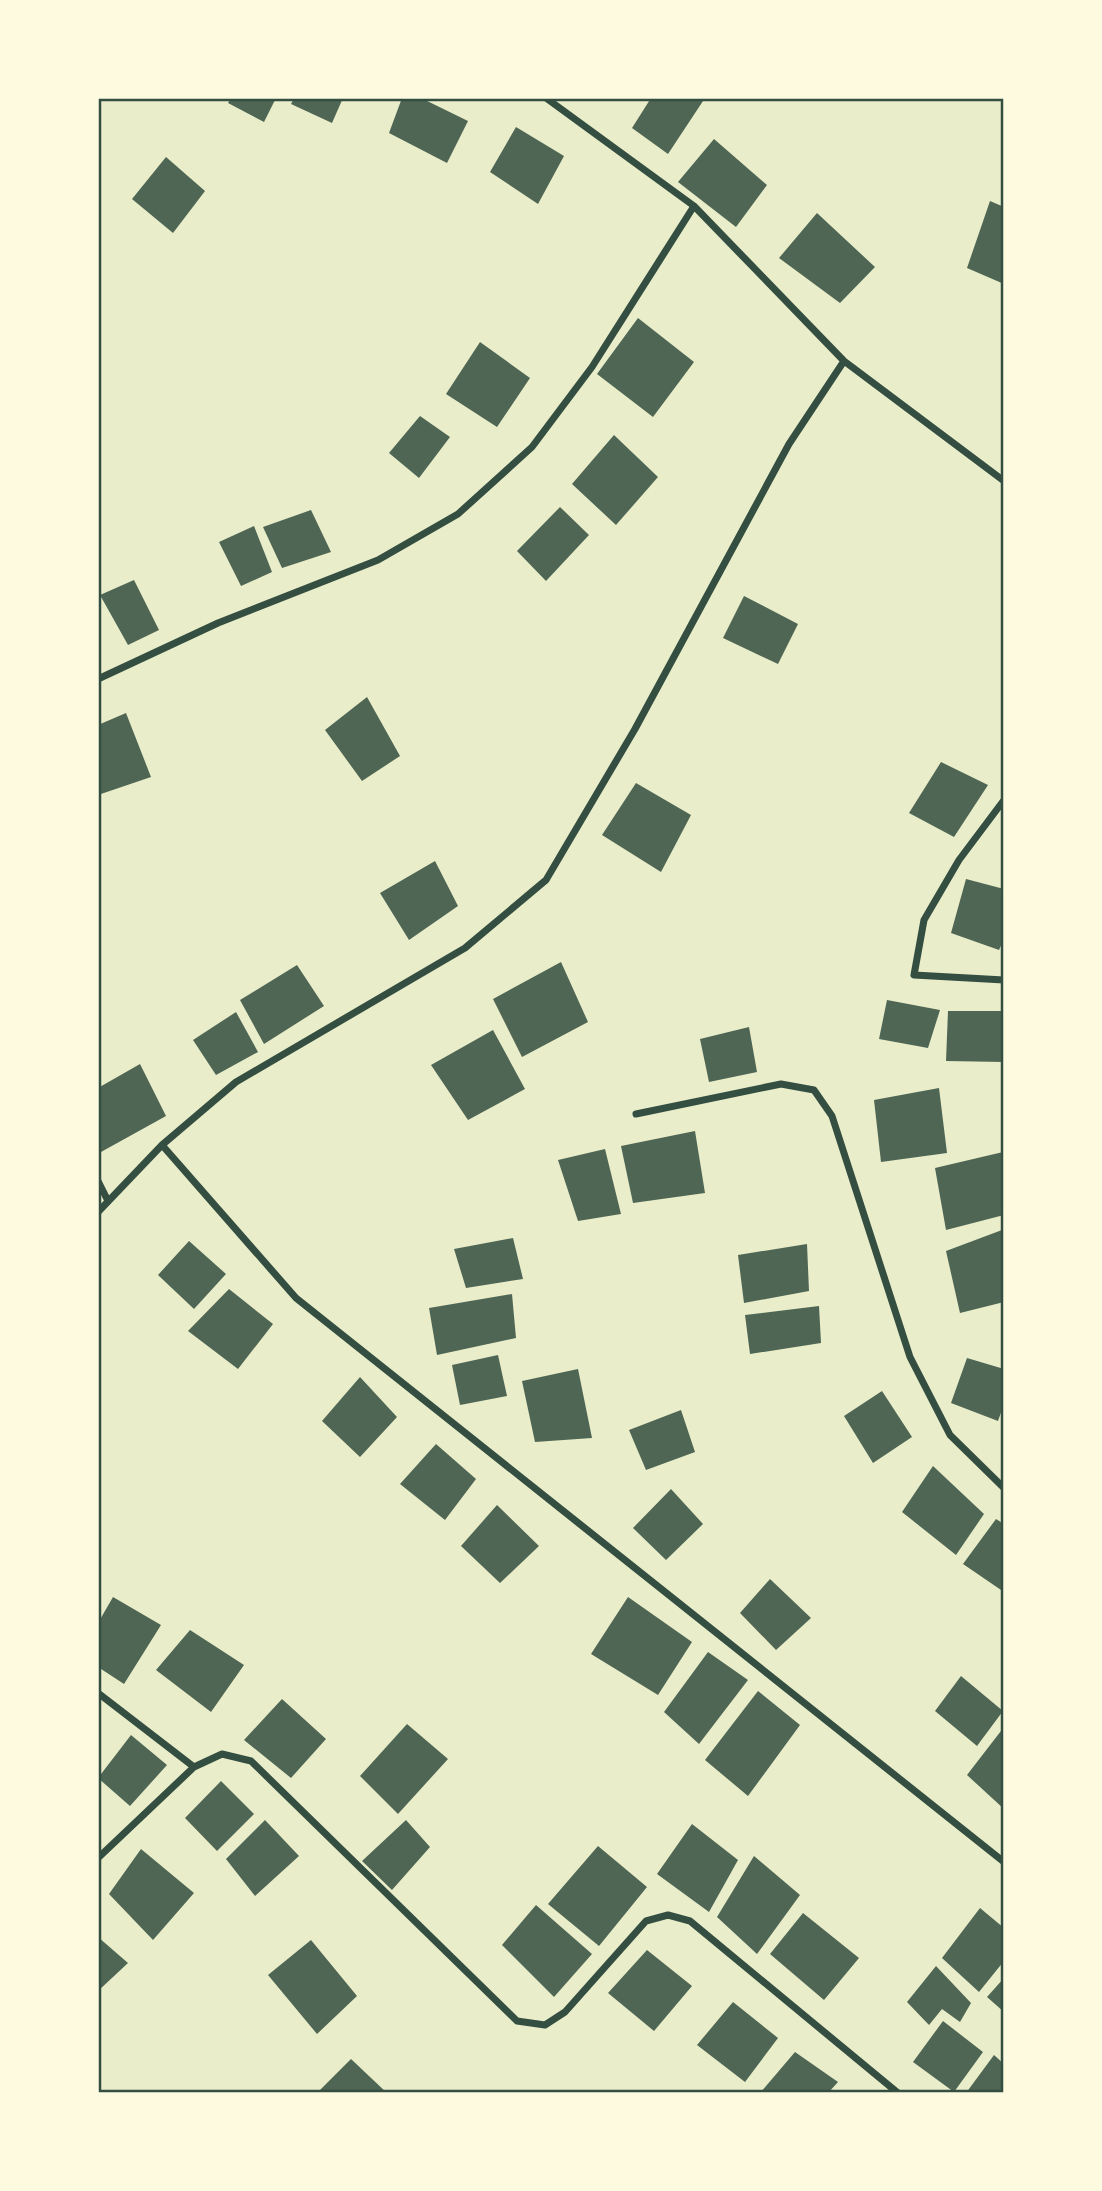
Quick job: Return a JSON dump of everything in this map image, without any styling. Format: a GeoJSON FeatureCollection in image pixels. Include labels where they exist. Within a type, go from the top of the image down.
{"type":"FeatureCollection","features":[{"type":"Feature","properties":{"kind":"street"},"geometry":{"type":"LineString","coordinates":[[546,98],[694,206],[844,361],[1004,481]]}},
{"type":"Feature","properties":{"kind":"street"},"geometry":{"type":"LineString","coordinates":[[98,679],[218,624],[378,560],[458,514],[532,447],[592,367],[694,206]]}},
{"type":"Feature","properties":{"kind":"street"},"geometry":{"type":"LineString","coordinates":[[98,1212],[162,1145],[236,1083],[465,948],[545,880],[635,729],[789,444],[844,361]]}},
{"type":"Feature","properties":{"kind":"street"},"geometry":{"type":"LineString","coordinates":[[1004,800],[958,860],[924,920],[914,975],[1004,980]]}},
{"type":"Feature","properties":{"kind":"street"},"geometry":{"type":"LineString","coordinates":[[636,1114],[782,1084],[814,1090],[832,1116],[910,1357],[950,1434],[1004,1488]]}},
{"type":"Feature","properties":{"kind":"street"},"geometry":{"type":"LineString","coordinates":[[162,1145],[296,1297],[1004,1862]]}},
{"type":"Feature","properties":{"kind":"street"},"geometry":{"type":"LineString","coordinates":[[98,1181],[108,1201]]}},
{"type":"Feature","properties":{"kind":"street"},"geometry":{"type":"LineString","coordinates":[[98,1693],[194,1767]]}},
{"type":"Feature","properties":{"kind":"street"},"geometry":{"type":"LineString","coordinates":[[98,1858],[194,1767],[222,1754],[251,1761],[517,2021],[545,2025],[565,2012],[646,1921],[668,1915],[690,1921],[898,2093]]}},
{"type":"Feature","properties":{"kind":"building"},"geometry":{"type":"Polygon","coordinates":[[[231,98],[276,98],[264,122],[228,103],[231,98]]]}},
{"type":"Feature","properties":{"kind":"building"},"geometry":{"type":"Polygon","coordinates":[[[294,98],[343,98],[332,123],[291,104],[294,98]]]}},
{"type":"Feature","properties":{"kind":"building"},"geometry":{"type":"Polygon","coordinates":[[[402,98],[421,98],[468,121],[447,163],[389,133],[402,98]]]}},
{"type":"Feature","properties":{"kind":"building"},"geometry":{"type":"Polygon","coordinates":[[[651,98],[705,98],[668,154],[632,128],[651,98]]]}},
{"type":"Feature","properties":{"kind":"building"},"geometry":{"type":"Polygon","coordinates":[[[516,127],[564,156],[538,204],[490,172],[516,127]]]}},
{"type":"Feature","properties":{"kind":"building"},"geometry":{"type":"Polygon","coordinates":[[[714,139],[767,185],[736,227],[678,182],[714,139]]]}},
{"type":"Feature","properties":{"kind":"building"},"geometry":{"type":"Polygon","coordinates":[[[166,157],[205,191],[173,233],[132,199],[166,157]]]}},
{"type":"Feature","properties":{"kind":"building"},"geometry":{"type":"Polygon","coordinates":[[[990,201],[1004,207],[1004,284],[967,268],[990,201]]]}},
{"type":"Feature","properties":{"kind":"building"},"geometry":{"type":"Polygon","coordinates":[[[817,213],[875,267],[840,303],[779,258],[817,213]]]}},
{"type":"Feature","properties":{"kind":"building"},"geometry":{"type":"Polygon","coordinates":[[[638,318],[694,362],[653,417],[597,374],[638,318]]]}},
{"type":"Feature","properties":{"kind":"building"},"geometry":{"type":"Polygon","coordinates":[[[480,342],[530,378],[497,427],[446,394],[480,342]]]}},
{"type":"Feature","properties":{"kind":"building"},"geometry":{"type":"Polygon","coordinates":[[[420,416],[450,437],[419,478],[389,453],[420,416]]]}},
{"type":"Feature","properties":{"kind":"building"},"geometry":{"type":"Polygon","coordinates":[[[614,435],[658,477],[616,525],[572,484],[614,435]]]}},
{"type":"Feature","properties":{"kind":"building"},"geometry":{"type":"Polygon","coordinates":[[[560,507],[589,535],[546,581],[517,551],[560,507]]]}},
{"type":"Feature","properties":{"kind":"building"},"geometry":{"type":"Polygon","coordinates":[[[311,510],[331,552],[282,568],[263,527],[311,510]]]}},
{"type":"Feature","properties":{"kind":"building"},"geometry":{"type":"Polygon","coordinates":[[[254,526],[272,572],[241,586],[219,542],[254,526]]]}},
{"type":"Feature","properties":{"kind":"building"},"geometry":{"type":"Polygon","coordinates":[[[134,580],[159,630],[128,645],[100,595],[134,580]]]}},
{"type":"Feature","properties":{"kind":"building"},"geometry":{"type":"Polygon","coordinates":[[[744,596],[798,624],[778,664],[723,638],[744,596]]]}},
{"type":"Feature","properties":{"kind":"building"},"geometry":{"type":"Polygon","coordinates":[[[367,697],[400,756],[362,781],[325,730],[367,697]]]}},
{"type":"Feature","properties":{"kind":"building"},"geometry":{"type":"Polygon","coordinates":[[[126,713],[151,777],[98,795],[98,725],[126,713]]]}},
{"type":"Feature","properties":{"kind":"building"},"geometry":{"type":"Polygon","coordinates":[[[941,762],[988,785],[954,837],[909,813],[941,762]]]}},
{"type":"Feature","properties":{"kind":"building"},"geometry":{"type":"Polygon","coordinates":[[[636,783],[691,815],[661,872],[602,835],[636,783]]]}},
{"type":"Feature","properties":{"kind":"building"},"geometry":{"type":"Polygon","coordinates":[[[435,861],[458,906],[409,940],[380,893],[435,861]]]}},
{"type":"Feature","properties":{"kind":"building"},"geometry":{"type":"Polygon","coordinates":[[[966,879],[1004,889],[1004,939],[999,950],[951,933],[966,879]]]}},
{"type":"Feature","properties":{"kind":"building"},"geometry":{"type":"Polygon","coordinates":[[[561,962],[588,1022],[522,1057],[493,999],[561,962]]]}},
{"type":"Feature","properties":{"kind":"building"},"geometry":{"type":"Polygon","coordinates":[[[297,965],[324,1006],[264,1044],[240,1000],[297,965]]]}},
{"type":"Feature","properties":{"kind":"building"},"geometry":{"type":"Polygon","coordinates":[[[887,1000],[940,1010],[928,1048],[879,1039],[887,1000]]]}},
{"type":"Feature","properties":{"kind":"building"},"geometry":{"type":"Polygon","coordinates":[[[948,1011],[1004,1011],[1004,1062],[946,1061],[948,1011]]]}},
{"type":"Feature","properties":{"kind":"building"},"geometry":{"type":"Polygon","coordinates":[[[236,1012],[258,1052],[216,1075],[193,1040],[236,1012]]]}},
{"type":"Feature","properties":{"kind":"building"},"geometry":{"type":"Polygon","coordinates":[[[749,1027],[757,1072],[709,1082],[700,1039],[749,1027]]]}},
{"type":"Feature","properties":{"kind":"building"},"geometry":{"type":"Polygon","coordinates":[[[493,1030],[525,1089],[468,1120],[431,1065],[493,1030]]]}},
{"type":"Feature","properties":{"kind":"building"},"geometry":{"type":"Polygon","coordinates":[[[140,1064],[166,1116],[101,1152],[98,1147],[98,1088],[140,1064]]]}},
{"type":"Feature","properties":{"kind":"building"},"geometry":{"type":"Polygon","coordinates":[[[939,1088],[947,1153],[881,1162],[874,1100],[939,1088]]]}},
{"type":"Feature","properties":{"kind":"building"},"geometry":{"type":"Polygon","coordinates":[[[695,1131],[705,1193],[633,1203],[621,1146],[695,1131]]]}},
{"type":"Feature","properties":{"kind":"building"},"geometry":{"type":"Polygon","coordinates":[[[605,1149],[621,1214],[578,1221],[558,1160],[605,1149]]]}},
{"type":"Feature","properties":{"kind":"building"},"geometry":{"type":"Polygon","coordinates":[[[1003,1152],[1004,1215],[946,1230],[935,1168],[1003,1152]]]}},
{"type":"Feature","properties":{"kind":"building"},"geometry":{"type":"Polygon","coordinates":[[[1002,1230],[1004,1302],[960,1313],[946,1251],[1002,1230]]]}},
{"type":"Feature","properties":{"kind":"building"},"geometry":{"type":"Polygon","coordinates":[[[513,1238],[523,1279],[466,1288],[454,1249],[513,1238]]]}},
{"type":"Feature","properties":{"kind":"building"},"geometry":{"type":"Polygon","coordinates":[[[189,1241],[226,1274],[194,1309],[158,1275],[189,1241]]]}},
{"type":"Feature","properties":{"kind":"building"},"geometry":{"type":"Polygon","coordinates":[[[807,1244],[809,1291],[744,1303],[738,1255],[807,1244]]]}},
{"type":"Feature","properties":{"kind":"building"},"geometry":{"type":"Polygon","coordinates":[[[229,1289],[273,1324],[238,1369],[188,1331],[229,1289]]]}},
{"type":"Feature","properties":{"kind":"building"},"geometry":{"type":"Polygon","coordinates":[[[512,1294],[516,1338],[437,1355],[429,1308],[512,1294]]]}},
{"type":"Feature","properties":{"kind":"building"},"geometry":{"type":"Polygon","coordinates":[[[819,1306],[821,1343],[750,1354],[745,1315],[819,1306]]]}},
{"type":"Feature","properties":{"kind":"building"},"geometry":{"type":"Polygon","coordinates":[[[498,1355],[507,1396],[460,1405],[452,1365],[498,1355]]]}},
{"type":"Feature","properties":{"kind":"building"},"geometry":{"type":"Polygon","coordinates":[[[967,1358],[1004,1369],[1004,1404],[998,1421],[951,1403],[967,1358]]]}},
{"type":"Feature","properties":{"kind":"building"},"geometry":{"type":"Polygon","coordinates":[[[578,1369],[592,1438],[535,1442],[522,1381],[578,1369]]]}},
{"type":"Feature","properties":{"kind":"building"},"geometry":{"type":"Polygon","coordinates":[[[360,1377],[397,1417],[360,1457],[322,1421],[360,1377]]]}},
{"type":"Feature","properties":{"kind":"building"},"geometry":{"type":"Polygon","coordinates":[[[882,1391],[912,1437],[873,1463],[844,1416],[882,1391]]]}},
{"type":"Feature","properties":{"kind":"building"},"geometry":{"type":"Polygon","coordinates":[[[681,1410],[695,1452],[646,1470],[629,1430],[681,1410]]]}},
{"type":"Feature","properties":{"kind":"building"},"geometry":{"type":"Polygon","coordinates":[[[436,1444],[476,1479],[445,1520],[400,1484],[436,1444]]]}},
{"type":"Feature","properties":{"kind":"building"},"geometry":{"type":"Polygon","coordinates":[[[933,1466],[984,1514],[956,1555],[902,1512],[933,1466]]]}},
{"type":"Feature","properties":{"kind":"building"},"geometry":{"type":"Polygon","coordinates":[[[671,1489],[703,1524],[666,1560],[633,1528],[671,1489]]]}},
{"type":"Feature","properties":{"kind":"building"},"geometry":{"type":"Polygon","coordinates":[[[497,1505],[539,1546],[500,1583],[461,1546],[497,1505]]]}},
{"type":"Feature","properties":{"kind":"building"},"geometry":{"type":"Polygon","coordinates":[[[996,1519],[1004,1524],[1004,1592],[963,1564],[996,1519]]]}},
{"type":"Feature","properties":{"kind":"building"},"geometry":{"type":"Polygon","coordinates":[[[770,1579],[811,1618],[776,1650],[740,1613],[770,1579]]]}},
{"type":"Feature","properties":{"kind":"building"},"geometry":{"type":"Polygon","coordinates":[[[113,1597],[161,1625],[124,1684],[98,1667],[98,1623],[113,1597]]]}},
{"type":"Feature","properties":{"kind":"building"},"geometry":{"type":"Polygon","coordinates":[[[628,1597],[692,1642],[658,1695],[591,1654],[628,1597]]]}},
{"type":"Feature","properties":{"kind":"building"},"geometry":{"type":"Polygon","coordinates":[[[190,1630],[244,1665],[211,1712],[156,1670],[190,1630]]]}},
{"type":"Feature","properties":{"kind":"building"},"geometry":{"type":"Polygon","coordinates":[[[708,1652],[748,1680],[699,1744],[664,1712],[708,1652]]]}},
{"type":"Feature","properties":{"kind":"building"},"geometry":{"type":"Polygon","coordinates":[[[961,1676],[1003,1711],[977,1746],[935,1711],[961,1676]]]}},
{"type":"Feature","properties":{"kind":"building"},"geometry":{"type":"Polygon","coordinates":[[[758,1691],[800,1725],[748,1796],[705,1760],[758,1691]]]}},
{"type":"Feature","properties":{"kind":"building"},"geometry":{"type":"Polygon","coordinates":[[[282,1699],[326,1739],[291,1778],[244,1740],[282,1699]]]}},
{"type":"Feature","properties":{"kind":"building"},"geometry":{"type":"Polygon","coordinates":[[[407,1724],[448,1759],[398,1814],[360,1776],[407,1724]]]}},
{"type":"Feature","properties":{"kind":"building"},"geometry":{"type":"Polygon","coordinates":[[[1004,1727],[1004,1809],[967,1775],[1004,1727]]]}},
{"type":"Feature","properties":{"kind":"building"},"geometry":{"type":"Polygon","coordinates":[[[131,1735],[167,1765],[130,1806],[98,1778],[131,1735]]]}},
{"type":"Feature","properties":{"kind":"building"},"geometry":{"type":"Polygon","coordinates":[[[221,1781],[254,1814],[217,1851],[185,1818],[221,1781]]]}},
{"type":"Feature","properties":{"kind":"building"},"geometry":{"type":"Polygon","coordinates":[[[265,1820],[299,1856],[255,1896],[226,1859],[265,1820]]]}},
{"type":"Feature","properties":{"kind":"building"},"geometry":{"type":"Polygon","coordinates":[[[406,1820],[430,1847],[392,1890],[362,1861],[406,1820]]]}},
{"type":"Feature","properties":{"kind":"building"},"geometry":{"type":"Polygon","coordinates":[[[692,1824],[738,1860],[709,1912],[657,1874],[692,1824]]]}},
{"type":"Feature","properties":{"kind":"building"},"geometry":{"type":"Polygon","coordinates":[[[598,1846],[647,1887],[599,1946],[548,1904],[598,1846]]]}},
{"type":"Feature","properties":{"kind":"building"},"geometry":{"type":"Polygon","coordinates":[[[141,1849],[194,1893],[153,1940],[109,1894],[141,1849]]]}},
{"type":"Feature","properties":{"kind":"building"},"geometry":{"type":"Polygon","coordinates":[[[754,1856],[800,1895],[757,1954],[717,1917],[754,1856]]]}},
{"type":"Feature","properties":{"kind":"building"},"geometry":{"type":"Polygon","coordinates":[[[536,1905],[592,1954],[554,1997],[502,1945],[536,1905]]]}},
{"type":"Feature","properties":{"kind":"building"},"geometry":{"type":"Polygon","coordinates":[[[980,1908],[1004,1928],[1004,1961],[979,1992],[942,1958],[980,1908]]]}},
{"type":"Feature","properties":{"kind":"building"},"geometry":{"type":"Polygon","coordinates":[[[803,1913],[859,1958],[824,2000],[770,1954],[803,1913]]]}},
{"type":"Feature","properties":{"kind":"building"},"geometry":{"type":"Polygon","coordinates":[[[98,1937],[128,1963],[98,1991],[98,1937]]]}},
{"type":"Feature","properties":{"kind":"building"},"geometry":{"type":"Polygon","coordinates":[[[311,1940],[357,1996],[317,2034],[268,1975],[311,1940]]]}},
{"type":"Feature","properties":{"kind":"building"},"geometry":{"type":"Polygon","coordinates":[[[647,1950],[692,1986],[654,2031],[608,1993],[647,1950]]]}},
{"type":"Feature","properties":{"kind":"building"},"geometry":{"type":"Polygon","coordinates":[[[936,1966],[971,2003],[960,2022],[942,2009],[929,2025],[907,2002],[936,1966]]]}},
{"type":"Feature","properties":{"kind":"building"},"geometry":{"type":"Polygon","coordinates":[[[1004,1978],[1004,2012],[987,1997],[1004,1978]]]}},
{"type":"Feature","properties":{"kind":"building"},"geometry":{"type":"Polygon","coordinates":[[[733,2002],[778,2038],[745,2082],[697,2045],[733,2002]]]}},
{"type":"Feature","properties":{"kind":"building"},"geometry":{"type":"Polygon","coordinates":[[[943,2021],[983,2052],[954,2092],[913,2062],[943,2021]]]}},
{"type":"Feature","properties":{"kind":"building"},"geometry":{"type":"Polygon","coordinates":[[[795,2052],[838,2082],[828,2093],[760,2093],[795,2052]]]}},
{"type":"Feature","properties":{"kind":"building"},"geometry":{"type":"Polygon","coordinates":[[[994,2055],[1004,2064],[1004,2093],[966,2093],[994,2055]]]}},
{"type":"Feature","properties":{"kind":"building"},"geometry":{"type":"Polygon","coordinates":[[[351,2059],[387,2093],[317,2093],[351,2059]]]}}]}
